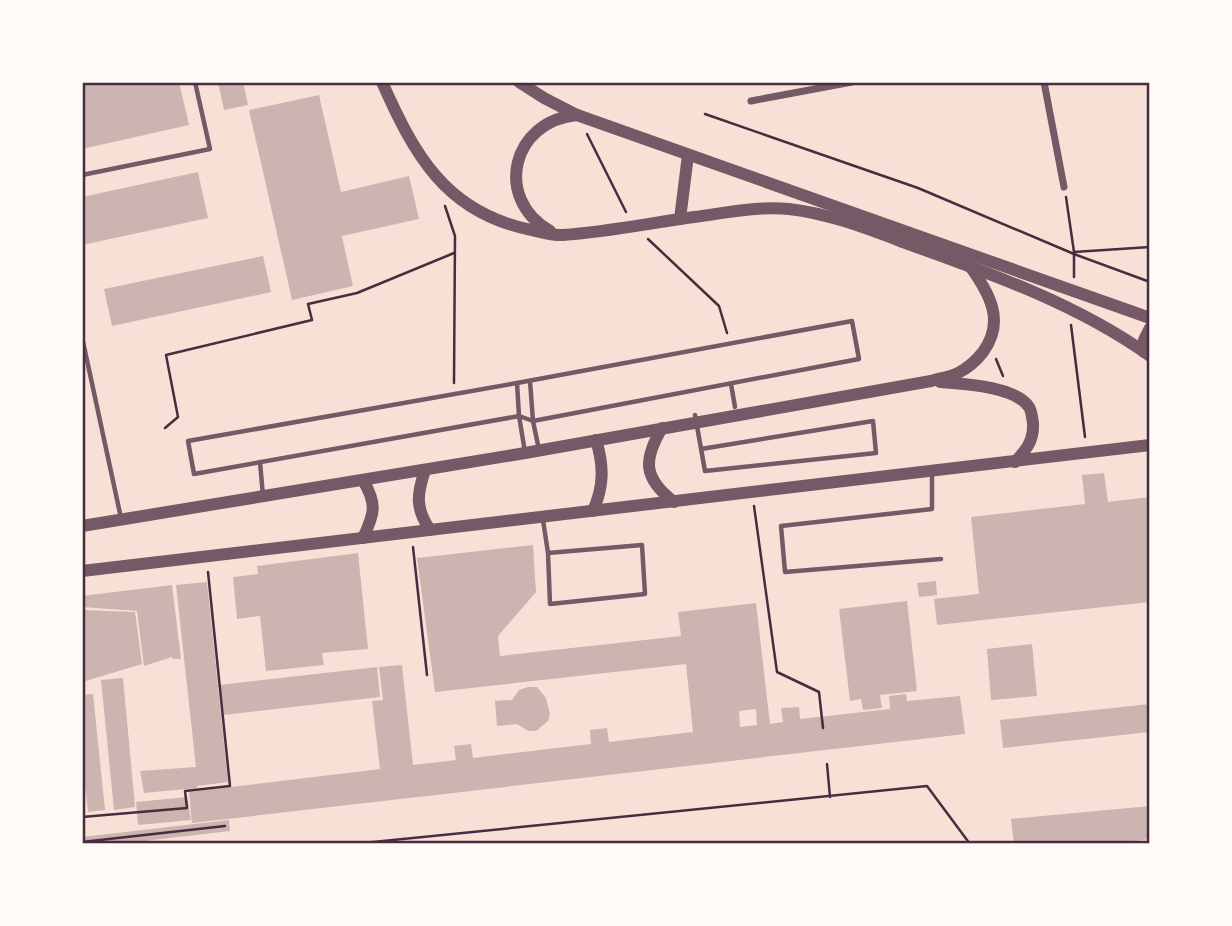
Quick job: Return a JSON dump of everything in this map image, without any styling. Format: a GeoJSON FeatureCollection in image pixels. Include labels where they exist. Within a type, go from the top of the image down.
{"type":"FeatureCollection","features":[{"type":"Feature","properties":{"kind":"street"},"geometry":{"type":"LineString","coordinates":[[382,82],[402,124],[430,170],[447,190],[469,208],[503,224],[561,235],[741,211],[788,209],[837,218],[970,266],[1069,309],[1147,354]]}},
{"type":"Feature","properties":{"kind":"street"},"geometry":{"type":"LineString","coordinates":[[519,82],[577,115],[1150,318]]}},
{"type":"Feature","properties":{"kind":"street"},"geometry":{"type":"LineString","coordinates":[[751,101],[852,82]]}},
{"type":"Feature","properties":{"kind":"street"},"geometry":{"type":"LineString","coordinates":[[1044,82],[1064,187]]}},
{"type":"Feature","properties":{"kind":"street"},"geometry":{"type":"LineString","coordinates":[[561,235],[542,227],[528,213],[519,195],[517,163],[525,144],[542,126],[565,116],[577,115]]}},
{"type":"Feature","properties":{"kind":"street"},"geometry":{"type":"LineString","coordinates":[[680,219],[688,155]]}},
{"type":"Feature","properties":{"kind":"street"},"geometry":{"type":"LineString","coordinates":[[82,526],[525,453],[662,428],[695,418],[931,381],[958,373],[976,362],[995,328],[993,307],[985,288],[970,266]]}},
{"type":"Feature","properties":{"kind":"street"},"geometry":{"type":"LineString","coordinates":[[1147,354],[1144,340],[1150,328]]}},
{"type":"Feature","properties":{"kind":"street"},"geometry":{"type":"LineString","coordinates":[[931,381],[988,388],[1024,401],[1031,410],[1033,431],[1031,444],[1015,462]]}},
{"type":"Feature","properties":{"kind":"street"},"geometry":{"type":"LineString","coordinates":[[662,428],[651,446],[648,469],[652,480],[674,502]]}},
{"type":"Feature","properties":{"kind":"street"},"geometry":{"type":"LineString","coordinates":[[593,511],[599,496],[603,463],[596,440]]}},
{"type":"Feature","properties":{"kind":"street"},"geometry":{"type":"LineString","coordinates":[[82,571],[1150,445]]}},
{"type":"Feature","properties":{"kind":"street"},"geometry":{"type":"LineString","coordinates":[[425,470],[418,491],[418,504],[421,517],[430,530]]}},
{"type":"Feature","properties":{"kind":"street"},"geometry":{"type":"LineString","coordinates":[[363,480],[373,497],[371,522],[363,538]]}},
{"type":"Feature","properties":{"kind":"lane"},"geometry":{"type":"LineString","coordinates":[[82,174],[210,149],[195,82]]}},
{"type":"Feature","properties":{"kind":"lane"},"geometry":{"type":"LineString","coordinates":[[852,321],[859,359],[533,421],[519,416],[194,474],[188,441],[454,393],[852,321]]}},
{"type":"Feature","properties":{"kind":"lane"},"geometry":{"type":"LineString","coordinates":[[82,338],[121,519]]}},
{"type":"Feature","properties":{"kind":"lane"},"geometry":{"type":"LineString","coordinates":[[530,381],[533,421],[539,450]]}},
{"type":"Feature","properties":{"kind":"lane"},"geometry":{"type":"LineString","coordinates":[[517,383],[525,453]]}},
{"type":"Feature","properties":{"kind":"lane"},"geometry":{"type":"LineString","coordinates":[[731,384],[735,407]]}},
{"type":"Feature","properties":{"kind":"lane"},"geometry":{"type":"LineString","coordinates":[[695,418],[705,471],[876,453],[873,421],[701,449]]}},
{"type":"Feature","properties":{"kind":"lane"},"geometry":{"type":"LineString","coordinates":[[260,462],[263,496]]}},
{"type":"Feature","properties":{"kind":"lane"},"geometry":{"type":"LineString","coordinates":[[932,472],[932,509],[782,526],[785,572],[941,559]]}},
{"type":"Feature","properties":{"kind":"lane"},"geometry":{"type":"LineString","coordinates":[[542,516],[548,553],[550,604],[645,594],[642,545],[548,553]]}},
{"type":"Feature","properties":{"kind":"path"},"geometry":{"type":"LineString","coordinates":[[705,114],[918,188],[1150,282]]}},
{"type":"Feature","properties":{"kind":"path"},"geometry":{"type":"LineString","coordinates":[[1064,187],[1074,253],[1073,290]]}},
{"type":"Feature","properties":{"kind":"path"},"geometry":{"type":"LineString","coordinates":[[443,200],[454,236],[454,393]]}},
{"type":"Feature","properties":{"kind":"path"},"geometry":{"type":"LineString","coordinates":[[1074,253],[1150,247]]}},
{"type":"Feature","properties":{"kind":"path"},"geometry":{"type":"LineString","coordinates":[[165,428],[178,417],[166,355],[312,320],[307,304],[357,293],[454,253]]}},
{"type":"Feature","properties":{"kind":"path"},"geometry":{"type":"LineString","coordinates":[[1069,309],[1087,454]]}},
{"type":"Feature","properties":{"kind":"path"},"geometry":{"type":"LineString","coordinates":[[991,350],[1007,384]]}},
{"type":"Feature","properties":{"kind":"path"},"geometry":{"type":"LineString","coordinates":[[753,502],[777,672],[819,692],[823,728]]}},
{"type":"Feature","properties":{"kind":"path"},"geometry":{"type":"LineString","coordinates":[[413,544],[426,675]]}},
{"type":"Feature","properties":{"kind":"path"},"geometry":{"type":"LineString","coordinates":[[82,817],[187,808],[185,791],[230,786],[208,568]]}},
{"type":"Feature","properties":{"kind":"path"},"geometry":{"type":"LineString","coordinates":[[827,764],[830,797]]}},
{"type":"Feature","properties":{"kind":"path"},"geometry":{"type":"LineString","coordinates":[[353,844],[927,786],[970,844]]}},
{"type":"Feature","properties":{"kind":"path"},"geometry":{"type":"LineString","coordinates":[[82,842],[225,826]]}},
{"type":"Feature","properties":{"kind":"building"},"geometry":{"type":"Polygon","coordinates":[[[82,82],[179,82],[189,125],[82,149],[82,82]]]}},
{"type":"Feature","properties":{"kind":"building"},"geometry":{"type":"Polygon","coordinates":[[[218,82],[243,82],[248,105],[224,110],[218,82]]]}},
{"type":"Feature","properties":{"kind":"building"},"geometry":{"type":"Polygon","coordinates":[[[319,95],[341,192],[409,176],[419,219],[342,236],[353,286],[292,300],[249,110],[319,95]]]}},
{"type":"Feature","properties":{"kind":"building"},"geometry":{"type":"Polygon","coordinates":[[[198,172],[208,218],[82,245],[82,197],[198,172]]]}},
{"type":"Feature","properties":{"kind":"building"},"geometry":{"type":"Polygon","coordinates":[[[263,256],[271,292],[112,326],[104,289],[263,256]]]}},
{"type":"Feature","properties":{"kind":"building"},"geometry":{"type":"Polygon","coordinates":[[[1104,473],[1108,502],[1150,497],[1150,602],[937,625],[934,599],[979,594],[971,517],[1085,504],[1082,475],[1104,473]]]}},
{"type":"Feature","properties":{"kind":"building"},"geometry":{"type":"Polygon","coordinates":[[[533,545],[536,592],[498,636],[500,656],[681,636],[678,612],[756,603],[770,724],[783,722],[781,708],[799,707],[800,719],[890,709],[889,696],[906,694],[907,701],[960,696],[965,734],[192,823],[189,792],[380,769],[372,701],[383,700],[379,667],[402,665],[413,765],[456,760],[454,746],[471,744],[473,758],[591,744],[590,730],[607,728],[609,742],[693,732],[686,664],[435,692],[417,558],[533,545]],[[756,709],[739,711],[740,727],[757,725],[756,709]]]}},
{"type":"Feature","properties":{"kind":"building"},"geometry":{"type":"Polygon","coordinates":[[[358,553],[368,649],[322,653],[324,665],[266,671],[260,616],[237,619],[233,577],[258,574],[257,566],[358,553]]]}},
{"type":"Feature","properties":{"kind":"building"},"geometry":{"type":"Polygon","coordinates":[[[936,581],[937,595],[919,597],[917,583],[936,581]]]}},
{"type":"Feature","properties":{"kind":"building"},"geometry":{"type":"Polygon","coordinates":[[[207,582],[228,782],[144,793],[140,771],[196,767],[176,585],[207,582]]]}},
{"type":"Feature","properties":{"kind":"building"},"geometry":{"type":"Polygon","coordinates":[[[172,585],[181,659],[172,657],[144,666],[137,611],[82,607],[82,596],[172,585]]]}},
{"type":"Feature","properties":{"kind":"building"},"geometry":{"type":"Polygon","coordinates":[[[907,601],[917,691],[880,695],[882,708],[863,710],[861,699],[850,701],[839,609],[907,601]]]}},
{"type":"Feature","properties":{"kind":"building"},"geometry":{"type":"Polygon","coordinates":[[[82,610],[135,612],[142,664],[82,682],[82,610]]]}},
{"type":"Feature","properties":{"kind":"building"},"geometry":{"type":"Polygon","coordinates":[[[1032,644],[1037,696],[991,700],[987,649],[1032,644]]]}},
{"type":"Feature","properties":{"kind":"building"},"geometry":{"type":"Polygon","coordinates":[[[377,667],[380,697],[224,715],[220,685],[377,667]]]}},
{"type":"Feature","properties":{"kind":"building"},"geometry":{"type":"Polygon","coordinates":[[[123,678],[135,807],[114,810],[101,680],[123,678]]]}},
{"type":"Feature","properties":{"kind":"building"},"geometry":{"type":"Polygon","coordinates":[[[537,687],[546,698],[550,714],[548,721],[536,731],[528,731],[517,724],[497,726],[495,701],[512,700],[519,690],[537,687]]]}},
{"type":"Feature","properties":{"kind":"building"},"geometry":{"type":"Polygon","coordinates":[[[93,694],[105,810],[88,812],[82,756],[82,695],[93,694]]]}},
{"type":"Feature","properties":{"kind":"building"},"geometry":{"type":"Polygon","coordinates":[[[1150,704],[1150,732],[1003,748],[1000,720],[1150,704]]]}},
{"type":"Feature","properties":{"kind":"building"},"geometry":{"type":"Polygon","coordinates":[[[187,797],[191,820],[138,825],[136,802],[187,797]]]}},
{"type":"Feature","properties":{"kind":"building"},"geometry":{"type":"Polygon","coordinates":[[[1150,806],[1150,839],[1109,844],[1014,844],[1011,819],[1150,806]]]}},
{"type":"Feature","properties":{"kind":"building"},"geometry":{"type":"Polygon","coordinates":[[[229,820],[230,831],[118,844],[82,844],[82,837],[229,820]]]}}]}
